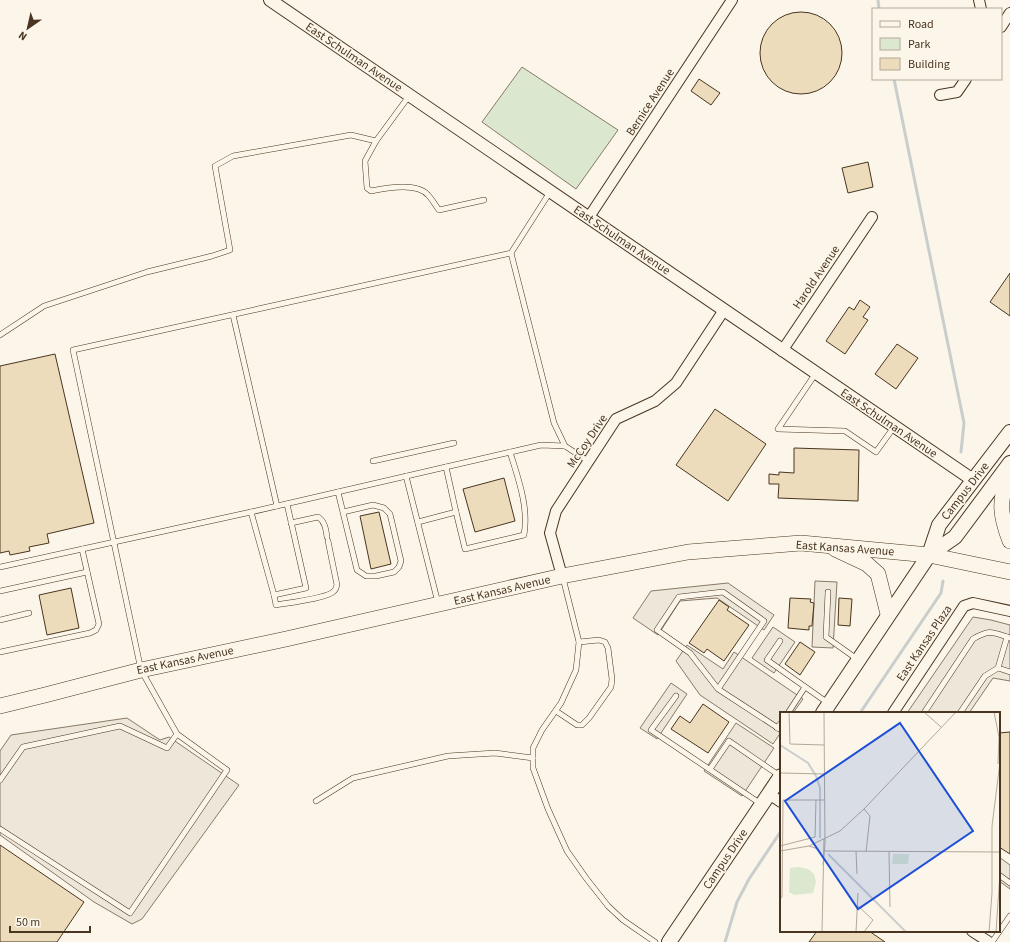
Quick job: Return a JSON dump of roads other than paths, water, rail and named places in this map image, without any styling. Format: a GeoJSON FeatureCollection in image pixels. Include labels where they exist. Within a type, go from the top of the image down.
{"type":"FeatureCollection","features":[{"type":"Feature","properties":{"kind":"main road","name":"Campus Drive"},"geometry":{"type":"LineString","coordinates":[[826,708],[929,555],[939,525],[1010,432]]}},
{"type":"Feature","properties":{"kind":"main road","name":"Campus Drive"},"geometry":{"type":"LineString","coordinates":[[929,555],[955,536],[1010,462]]}},
{"type":"Feature","properties":{"kind":"main road"},"geometry":{"type":"LineString","coordinates":[[1010,471],[1001,503],[1003,524],[1010,541]]}},
{"type":"Feature","properties":{"kind":"main road","name":"East Kansas Avenue"},"geometry":{"type":"LineString","coordinates":[[0,706],[141,670],[562,576],[688,552],[801,543],[929,555],[1010,572]]}},
{"type":"Feature","properties":{"kind":"main road"},"geometry":{"type":"LineString","coordinates":[[826,545],[867,564],[878,574],[888,614]]}},
{"type":"Feature","properties":{"kind":"main road","name":"Campus Drive"},"geometry":{"type":"LineString","coordinates":[[669,942],[780,778]]}},
{"type":"Feature","properties":{"kind":"street","name":"East Schulman Avenue"},"geometry":{"type":"LineString","coordinates":[[270,0],[973,480]]}},
{"type":"Feature","properties":{"kind":"street","name":"Bernice Avenue"},"geometry":{"type":"LineString","coordinates":[[589,217],[732,0]]}},
{"type":"Feature","properties":{"kind":"street"},"geometry":{"type":"LineString","coordinates":[[1002,25],[1010,13]]}},
{"type":"Feature","properties":{"kind":"street"},"geometry":{"type":"LineString","coordinates":[[940,95],[957,92],[965,80]]}},
{"type":"Feature","properties":{"kind":"street","name":"Harold Avenue"},"geometry":{"type":"LineString","coordinates":[[782,351],[872,217]]}},
{"type":"Feature","properties":{"kind":"street","name":"McCoy Drive"},"geometry":{"type":"LineString","coordinates":[[562,576],[550,533],[556,511],[616,419],[655,401],[676,382],[724,310]]}},
{"type":"Feature","properties":{"kind":"street","name":"East Kansas Plaza"},"geometry":{"type":"LineString","coordinates":[[894,712],[964,606],[973,603],[1010,611]]}},
{"type":"Feature","properties":{"kind":"street"},"geometry":{"type":"LineString","coordinates":[[766,800],[780,802]]}},
{"type":"Feature","properties":{"kind":"street"},"geometry":{"type":"LineString","coordinates":[[973,932],[988,942]]}},
{"type":"Feature","properties":{"kind":"lane"},"geometry":{"type":"LineString","coordinates":[[410,95],[376,141],[365,161],[367,188],[371,191],[404,186],[420,190],[427,194],[439,210],[484,200]]}},
{"type":"Feature","properties":{"kind":"lane"},"geometry":{"type":"LineString","coordinates":[[0,335],[44,306],[146,272],[212,256],[230,250],[215,166],[233,156],[351,135],[376,141]]}},
{"type":"Feature","properties":{"kind":"lane"},"geometry":{"type":"LineString","coordinates":[[0,829],[130,913],[226,770],[177,734],[141,670],[73,350],[511,253],[551,191]]}},
{"type":"Feature","properties":{"kind":"lane"},"geometry":{"type":"LineString","coordinates":[[511,253],[554,423],[565,446]]}},
{"type":"Feature","properties":{"kind":"lane"},"geometry":{"type":"LineString","coordinates":[[233,315],[277,506]]}},
{"type":"Feature","properties":{"kind":"lane"},"geometry":{"type":"LineString","coordinates":[[816,373],[778,429],[845,431],[876,452],[894,427]]}},
{"type":"Feature","properties":{"kind":"lane"},"geometry":{"type":"LineString","coordinates":[[373,462],[454,443]]}},
{"type":"Feature","properties":{"kind":"lane"},"geometry":{"type":"LineString","coordinates":[[0,567],[287,504],[541,445],[565,446],[588,461]]}},
{"type":"Feature","properties":{"kind":"lane"},"geometry":{"type":"LineString","coordinates":[[446,467],[465,548],[524,535],[526,524],[524,502],[510,452]]}},
{"type":"Feature","properties":{"kind":"lane"},"geometry":{"type":"LineString","coordinates":[[406,476],[438,604]]}},
{"type":"Feature","properties":{"kind":"lane"},"geometry":{"type":"LineString","coordinates":[[338,492],[357,570],[366,576],[376,576],[394,572],[399,567],[401,561],[390,514],[384,508],[373,505],[343,512]]}},
{"type":"Feature","properties":{"kind":"lane"},"geometry":{"type":"LineString","coordinates":[[274,595],[306,588],[287,504]]}},
{"type":"Feature","properties":{"kind":"lane"},"geometry":{"type":"LineString","coordinates":[[251,512],[276,605],[331,594],[337,586],[322,520],[318,517],[291,523]]}},
{"type":"Feature","properties":{"kind":"lane"},"geometry":{"type":"LineString","coordinates":[[418,522],[456,512]]}},
{"type":"Feature","properties":{"kind":"lane"},"geometry":{"type":"LineString","coordinates":[[0,652],[90,633],[96,630],[99,624],[82,549]]}},
{"type":"Feature","properties":{"kind":"lane"},"geometry":{"type":"LineString","coordinates":[[0,591],[87,572]]}},
{"type":"Feature","properties":{"kind":"lane"},"geometry":{"type":"LineString","coordinates":[[562,576],[578,642],[576,670],[561,703],[542,730],[533,748],[533,768],[548,809],[567,851],[608,906],[624,920],[655,942]]}},
{"type":"Feature","properties":{"kind":"lane"},"geometry":{"type":"LineString","coordinates":[[718,689],[764,621],[723,592],[679,597],[657,630],[690,653],[718,689],[779,729]]}},
{"type":"Feature","properties":{"kind":"lane"},"geometry":{"type":"LineString","coordinates":[[828,592],[826,637],[858,659]]}},
{"type":"Feature","properties":{"kind":"lane"},"geometry":{"type":"LineString","coordinates":[[0,620],[30,613]]}},
{"type":"Feature","properties":{"kind":"lane"},"geometry":{"type":"LineString","coordinates":[[925,712],[973,639],[984,633],[992,632],[1009,638],[998,668],[986,676],[961,712]]}},
{"type":"Feature","properties":{"kind":"lane"},"geometry":{"type":"LineString","coordinates":[[556,711],[577,725],[582,725],[589,718],[611,687],[612,679],[608,648],[605,642],[599,640],[578,642]]}},
{"type":"Feature","properties":{"kind":"lane"},"geometry":{"type":"LineString","coordinates":[[780,641],[766,660],[805,687],[826,708]]}},
{"type":"Feature","properties":{"kind":"lane"},"geometry":{"type":"LineString","coordinates":[[998,668],[1010,672]]}},
{"type":"Feature","properties":{"kind":"lane"},"geometry":{"type":"LineString","coordinates":[[789,712],[805,687]]}},
{"type":"Feature","properties":{"kind":"lane"},"geometry":{"type":"LineString","coordinates":[[676,696],[651,730],[710,769],[766,800]]}},
{"type":"Feature","properties":{"kind":"lane"},"geometry":{"type":"LineString","coordinates":[[0,780],[23,747],[120,726],[166,748],[177,734]]}},
{"type":"Feature","properties":{"kind":"lane"},"geometry":{"type":"LineString","coordinates":[[710,769],[729,741],[780,775]]}},
{"type":"Feature","properties":{"kind":"lane"},"geometry":{"type":"LineString","coordinates":[[316,801],[353,778],[448,756],[494,753],[533,758]]}},
{"type":"Feature","properties":{"kind":"lane"},"geometry":{"type":"LineString","coordinates":[[1000,876],[1010,883]]}},
{"type":"Feature","properties":{"kind":"lane"},"geometry":{"type":"LineString","coordinates":[[1000,930],[1010,916]]}},
{"type":"Feature","properties":{"kind":"lane"},"geometry":{"type":"LineString","coordinates":[[992,942],[999,932]]}},
{"type":"Feature","properties":{"kind":"waterway"},"geometry":{"type":"LineString","coordinates":[[878,0],[879,8]]}},
{"type":"Feature","properties":{"kind":"waterway"},"geometry":{"type":"LineString","coordinates":[[894,80],[964,423],[961,452]]}},
{"type":"Feature","properties":{"kind":"waterway"},"geometry":{"type":"LineString","coordinates":[[861,712],[941,593],[943,581]]}},
{"type":"Feature","properties":{"kind":"waterway"},"geometry":{"type":"LineString","coordinates":[[725,942],[737,902],[749,879],[780,832]]}}]}
